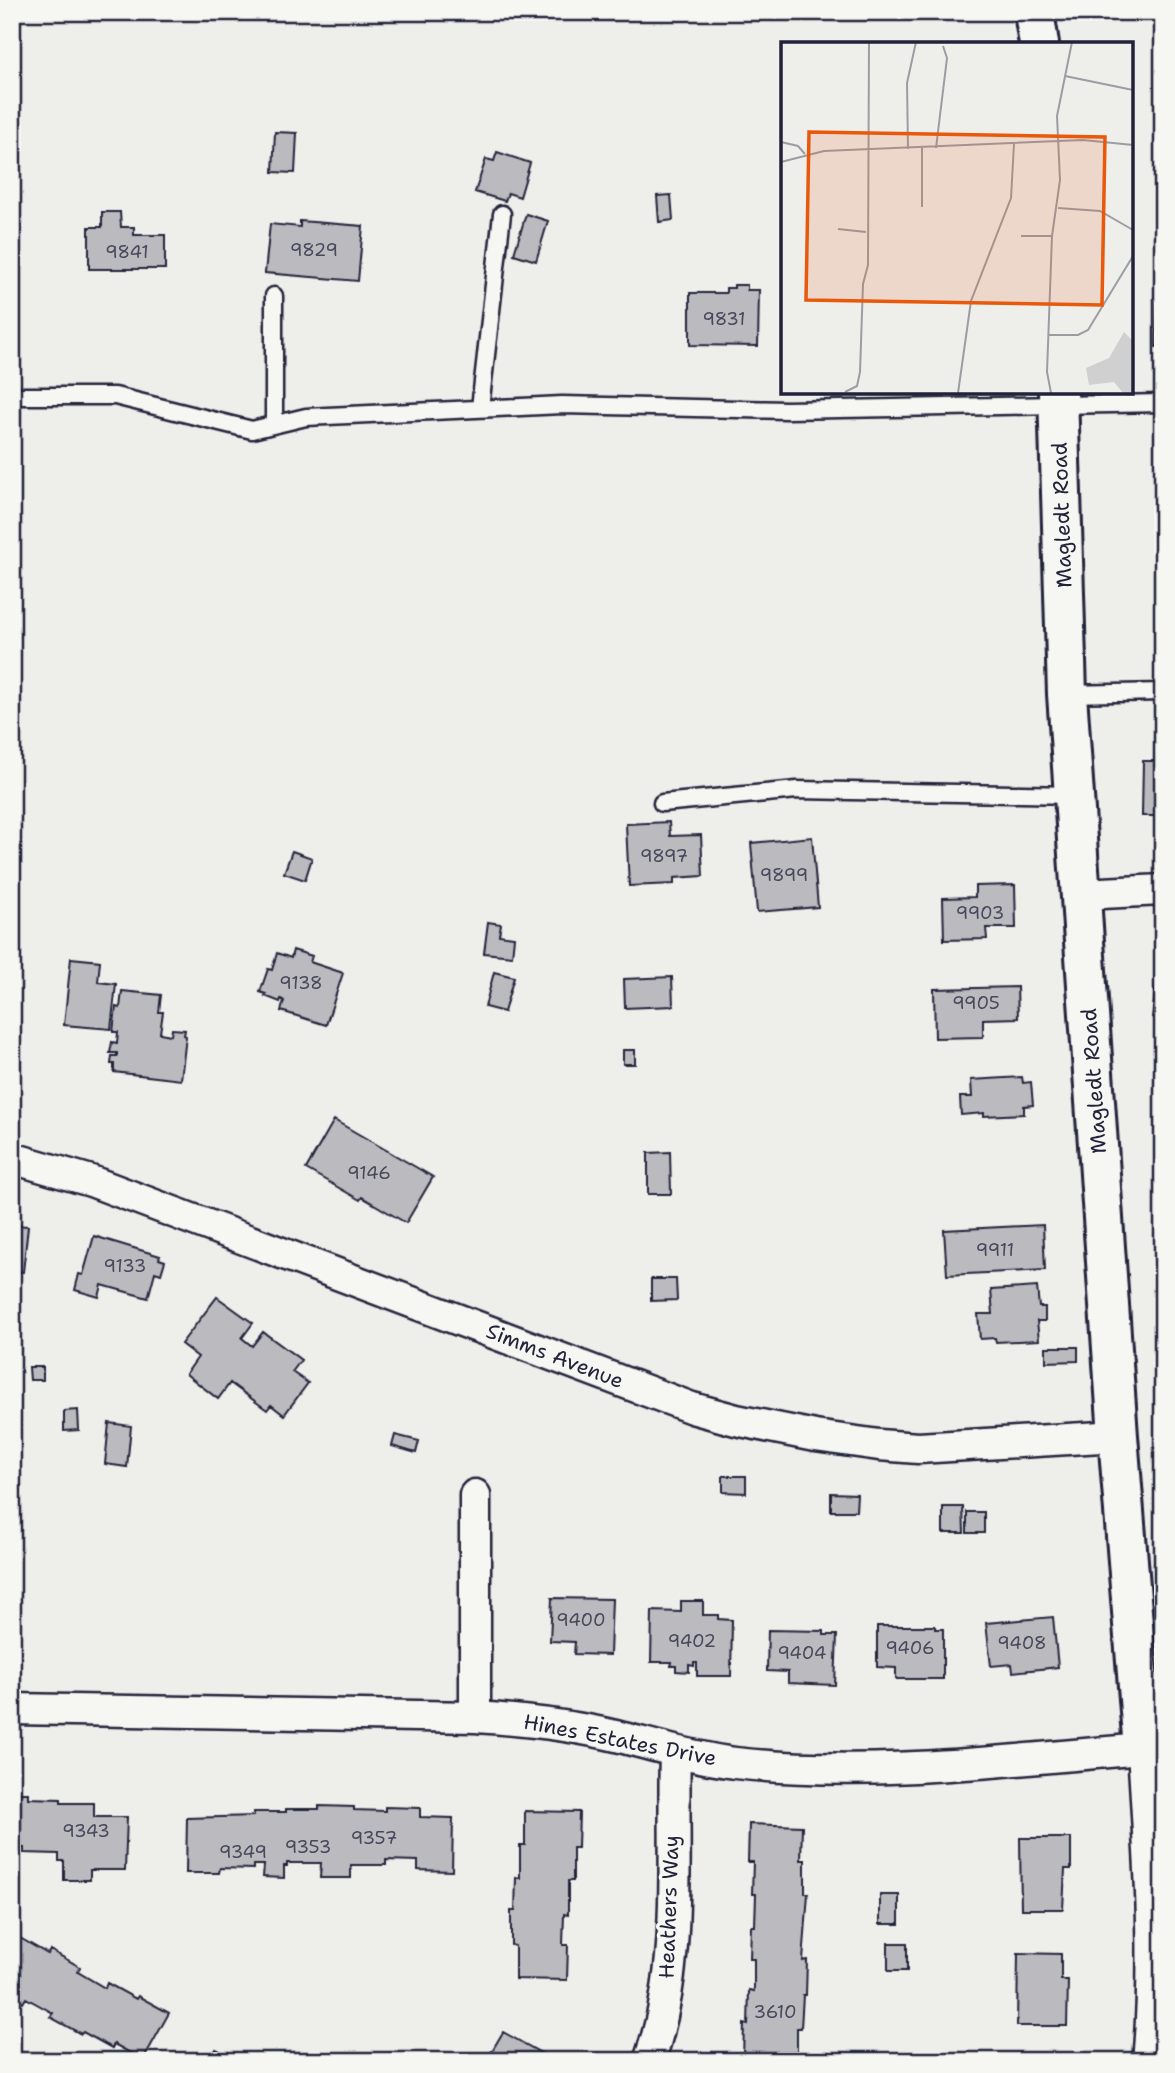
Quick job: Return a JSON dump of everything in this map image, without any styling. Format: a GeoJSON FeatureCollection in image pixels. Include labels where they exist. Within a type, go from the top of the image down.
{"type":"FeatureCollection","features":[{"type":"Feature","properties":{"kind":"street"},"geometry":{"type":"LineString","coordinates":[[1034,12],[1039,42]]}},
{"type":"Feature","properties":{"kind":"street","name":"Magledt Road"},"geometry":{"type":"LineString","coordinates":[[1058,398],[1067,694],[1118,1436],[1153,1748]]}},
{"type":"Feature","properties":{"kind":"street"},"geometry":{"type":"LineString","coordinates":[[1081,894],[1163,890]]}},
{"type":"Feature","properties":{"kind":"street","name":"Simms Avenue"},"geometry":{"type":"LineString","coordinates":[[12,1158],[91,1181],[692,1408],[736,1420],[815,1436],[918,1448],[1118,1436]]}},
{"type":"Feature","properties":{"kind":"street"},"geometry":{"type":"LineString","coordinates":[[475,1495],[475,1717]]}},
{"type":"Feature","properties":{"kind":"street","name":"Hines Estates Drive"},"geometry":{"type":"LineString","coordinates":[[12,1709],[475,1717],[568,1726],[734,1763],[797,1767],[869,1768],[953,1764],[1153,1748]]}},
{"type":"Feature","properties":{"kind":"street"},"geometry":{"type":"LineString","coordinates":[[1148,2061],[1153,1977],[1153,1748]]}},
{"type":"Feature","properties":{"kind":"street","name":"Heathers Way"},"geometry":{"type":"LineString","coordinates":[[649,2061],[664,2003],[670,1957],[674,1896],[674,1751]]}},
{"type":"Feature","properties":{"kind":"lane"},"geometry":{"type":"LineString","coordinates":[[480,408],[502,214]]}},
{"type":"Feature","properties":{"kind":"lane"},"geometry":{"type":"LineString","coordinates":[[274,296],[274,424]]}},
{"type":"Feature","properties":{"kind":"lane"},"geometry":{"type":"LineString","coordinates":[[12,396],[115,396],[252,429],[306,417],[562,405],[788,410],[1058,398],[1163,403]]}},
{"type":"Feature","properties":{"kind":"lane"},"geometry":{"type":"LineString","coordinates":[[1067,694],[1163,692]]}},
{"type":"Feature","properties":{"kind":"lane"},"geometry":{"type":"LineString","coordinates":[[662,803],[797,790],[1074,795]]}},
{"type":"Feature","properties":{"kind":"building"},"geometry":{"type":"Polygon","coordinates":[[[275,132],[297,133],[295,173],[273,172],[275,132]]]}},
{"type":"Feature","properties":{"kind":"building"},"geometry":{"type":"Polygon","coordinates":[[[497,152],[530,163],[520,197],[508,193],[505,201],[475,192],[486,159],[494,161],[497,152]]]}},
{"type":"Feature","properties":{"kind":"building"},"geometry":{"type":"Polygon","coordinates":[[[671,195],[673,220],[659,222],[657,196],[671,195]]]}},
{"type":"Feature","properties":{"kind":"building"},"geometry":{"type":"Polygon","coordinates":[[[102,212],[120,212],[121,227],[134,227],[134,235],[165,235],[165,269],[89,269],[89,227],[102,227],[102,212]]]}},
{"type":"Feature","properties":{"kind":"building"},"geometry":{"type":"Polygon","coordinates":[[[526,214],[548,221],[536,261],[514,254],[526,214]]]}},
{"type":"Feature","properties":{"kind":"building"},"geometry":{"type":"Polygon","coordinates":[[[300,221],[363,226],[358,281],[265,273],[270,224],[300,227],[300,221]]]}},
{"type":"Feature","properties":{"kind":"building"},"geometry":{"type":"Polygon","coordinates":[[[1157,274],[1163,274],[1163,347],[1156,347],[1157,274]]]}},
{"type":"Feature","properties":{"kind":"building"},"geometry":{"type":"Polygon","coordinates":[[[734,285],[747,285],[747,290],[759,290],[758,346],[690,345],[690,293],[726,293],[726,288],[734,288],[734,285]]]}},
{"type":"Feature","properties":{"kind":"building"},"geometry":{"type":"Polygon","coordinates":[[[1143,761],[1163,761],[1163,816],[1142,816],[1143,761]]]}},
{"type":"Feature","properties":{"kind":"building"},"geometry":{"type":"Polygon","coordinates":[[[669,822],[670,836],[701,835],[703,876],[674,878],[674,884],[629,886],[626,824],[669,822]]]}},
{"type":"Feature","properties":{"kind":"building"},"geometry":{"type":"Polygon","coordinates":[[[812,837],[818,907],[757,912],[751,843],[812,837]]]}},
{"type":"Feature","properties":{"kind":"building"},"geometry":{"type":"Polygon","coordinates":[[[292,851],[312,858],[305,880],[284,873],[292,851]]]}},
{"type":"Feature","properties":{"kind":"building"},"geometry":{"type":"Polygon","coordinates":[[[1015,885],[1016,928],[986,928],[987,939],[944,940],[943,898],[975,897],[975,886],[1015,885]]]}},
{"type":"Feature","properties":{"kind":"building"},"geometry":{"type":"Polygon","coordinates":[[[488,922],[501,924],[499,935],[514,937],[512,956],[484,953],[488,922]]]}},
{"type":"Feature","properties":{"kind":"building"},"geometry":{"type":"Polygon","coordinates":[[[293,950],[312,956],[310,962],[343,973],[326,1025],[281,1011],[284,1001],[281,999],[280,1002],[260,992],[268,969],[272,970],[277,953],[291,958],[293,950]]]}},
{"type":"Feature","properties":{"kind":"building"},"geometry":{"type":"Polygon","coordinates":[[[71,958],[100,961],[98,982],[116,984],[111,1029],[64,1025],[71,958]]]}},
{"type":"Feature","properties":{"kind":"building"},"geometry":{"type":"Polygon","coordinates":[[[1159,960],[1163,960],[1163,1018],[1152,1017],[1159,960]]]}},
{"type":"Feature","properties":{"kind":"building"},"geometry":{"type":"Polygon","coordinates":[[[494,972],[514,977],[504,1012],[485,1007],[494,972]]]}},
{"type":"Feature","properties":{"kind":"building"},"geometry":{"type":"Polygon","coordinates":[[[672,977],[673,1006],[625,1008],[624,979],[672,977]]]}},
{"type":"Feature","properties":{"kind":"building"},"geometry":{"type":"Polygon","coordinates":[[[1017,987],[1018,1018],[983,1019],[983,1037],[935,1038],[934,989],[1017,987]]]}},
{"type":"Feature","properties":{"kind":"building"},"geometry":{"type":"Polygon","coordinates":[[[122,991],[161,995],[159,1012],[163,1012],[160,1033],[171,1035],[172,1029],[185,1030],[181,1080],[114,1072],[112,1056],[117,1056],[117,1053],[110,1053],[112,1042],[117,1043],[118,1032],[113,1032],[116,1007],[120,1008],[122,991]]]}},
{"type":"Feature","properties":{"kind":"building"},"geometry":{"type":"Polygon","coordinates":[[[623,1050],[635,1050],[635,1064],[623,1064],[623,1050]]]}},
{"type":"Feature","properties":{"kind":"building"},"geometry":{"type":"Polygon","coordinates":[[[1022,1077],[1023,1083],[1031,1082],[1033,1105],[1024,1106],[1024,1114],[961,1115],[960,1097],[972,1097],[971,1080],[1022,1077]]]}},
{"type":"Feature","properties":{"kind":"building"},"geometry":{"type":"Polygon","coordinates":[[[334,1120],[433,1177],[406,1223],[306,1169],[334,1120]]]}},
{"type":"Feature","properties":{"kind":"building"},"geometry":{"type":"Polygon","coordinates":[[[670,1152],[671,1194],[648,1194],[648,1153],[670,1152]]]}},
{"type":"Feature","properties":{"kind":"building"},"geometry":{"type":"Polygon","coordinates":[[[12,1225],[28,1226],[23,1272],[12,1271],[12,1225]]]}},
{"type":"Feature","properties":{"kind":"building"},"geometry":{"type":"Polygon","coordinates":[[[1043,1225],[1045,1270],[947,1275],[944,1230],[1043,1225]]]}},
{"type":"Feature","properties":{"kind":"building"},"geometry":{"type":"Polygon","coordinates":[[[94,1236],[160,1256],[159,1259],[165,1261],[161,1274],[155,1272],[148,1298],[102,1285],[99,1297],[75,1290],[79,1274],[83,1275],[94,1236]]]}},
{"type":"Feature","properties":{"kind":"building"},"geometry":{"type":"Polygon","coordinates":[[[651,1279],[676,1279],[677,1300],[651,1301],[651,1279]]]}},
{"type":"Feature","properties":{"kind":"building"},"geometry":{"type":"Polygon","coordinates":[[[1037,1287],[1039,1307],[1045,1307],[1045,1321],[1037,1321],[1039,1340],[996,1342],[995,1338],[980,1339],[978,1314],[993,1314],[991,1290],[1037,1287]]]}},
{"type":"Feature","properties":{"kind":"building"},"geometry":{"type":"Polygon","coordinates":[[[217,1297],[253,1323],[242,1338],[252,1346],[263,1332],[301,1360],[292,1372],[308,1383],[284,1415],[271,1405],[267,1410],[230,1383],[218,1399],[186,1374],[198,1357],[181,1344],[217,1297]]]}},
{"type":"Feature","properties":{"kind":"building"},"geometry":{"type":"Polygon","coordinates":[[[1046,1347],[1078,1347],[1078,1361],[1046,1362],[1046,1347]]]}},
{"type":"Feature","properties":{"kind":"building"},"geometry":{"type":"Polygon","coordinates":[[[29,1367],[43,1367],[43,1380],[30,1380],[29,1367]]]}},
{"type":"Feature","properties":{"kind":"building"},"geometry":{"type":"Polygon","coordinates":[[[78,1410],[79,1430],[64,1431],[64,1411],[78,1410]]]}},
{"type":"Feature","properties":{"kind":"building"},"geometry":{"type":"Polygon","coordinates":[[[109,1423],[131,1426],[127,1467],[105,1464],[109,1423]]]}},
{"type":"Feature","properties":{"kind":"building"},"geometry":{"type":"Polygon","coordinates":[[[395,1435],[419,1441],[416,1453],[392,1446],[395,1435]]]}},
{"type":"Feature","properties":{"kind":"building"},"geometry":{"type":"Polygon","coordinates":[[[723,1476],[746,1476],[746,1493],[723,1492],[723,1476]]]}},
{"type":"Feature","properties":{"kind":"building"},"geometry":{"type":"Polygon","coordinates":[[[831,1493],[857,1494],[856,1511],[831,1511],[831,1493]]]}},
{"type":"Feature","properties":{"kind":"building"},"geometry":{"type":"Polygon","coordinates":[[[943,1507],[963,1507],[964,1533],[943,1533],[943,1507]]]}},
{"type":"Feature","properties":{"kind":"building"},"geometry":{"type":"Polygon","coordinates":[[[967,1512],[984,1512],[984,1533],[967,1533],[967,1512]]]}},
{"type":"Feature","properties":{"kind":"building"},"geometry":{"type":"Polygon","coordinates":[[[552,1598],[612,1599],[610,1655],[574,1654],[575,1642],[550,1641],[552,1598]]]}},
{"type":"Feature","properties":{"kind":"building"},"geometry":{"type":"Polygon","coordinates":[[[681,1601],[703,1601],[703,1615],[718,1615],[718,1619],[732,1620],[731,1676],[697,1676],[697,1663],[694,1663],[694,1666],[689,1665],[689,1672],[676,1671],[676,1666],[671,1666],[672,1662],[651,1662],[652,1611],[681,1612],[681,1601]]]}},
{"type":"Feature","properties":{"kind":"building"},"geometry":{"type":"Polygon","coordinates":[[[1053,1617],[1058,1667],[1013,1672],[1012,1664],[991,1666],[986,1623],[1053,1617]]]}},
{"type":"Feature","properties":{"kind":"building"},"geometry":{"type":"Polygon","coordinates":[[[877,1626],[935,1626],[935,1629],[943,1629],[943,1679],[896,1679],[896,1668],[877,1667],[877,1626]]]}},
{"type":"Feature","properties":{"kind":"building"},"geometry":{"type":"Polygon","coordinates":[[[768,1630],[824,1631],[824,1635],[837,1635],[835,1685],[788,1683],[788,1672],[767,1671],[768,1630]]]}},
{"type":"Feature","properties":{"kind":"building"},"geometry":{"type":"Polygon","coordinates":[[[12,1793],[28,1793],[28,1798],[61,1799],[61,1803],[94,1803],[94,1817],[127,1817],[125,1870],[90,1870],[90,1880],[64,1880],[64,1861],[59,1861],[59,1854],[24,1853],[24,1848],[12,1847],[12,1793]]]}},
{"type":"Feature","properties":{"kind":"building"},"geometry":{"type":"Polygon","coordinates":[[[319,1806],[385,1811],[385,1807],[420,1808],[420,1817],[453,1818],[452,1871],[418,1870],[418,1861],[386,1860],[386,1865],[351,1865],[351,1878],[320,1878],[321,1863],[287,1863],[287,1866],[284,1866],[284,1878],[263,1877],[264,1865],[253,1865],[253,1869],[220,1868],[219,1873],[186,1873],[187,1818],[254,1816],[254,1812],[319,1809],[319,1806]]]}},
{"type":"Feature","properties":{"kind":"building"},"geometry":{"type":"Polygon","coordinates":[[[525,1811],[579,1812],[578,1848],[573,1848],[573,1881],[568,1881],[568,1915],[564,1914],[563,1945],[568,1945],[567,1980],[515,1979],[511,1911],[515,1911],[516,1877],[520,1878],[520,1845],[525,1845],[525,1811]]]}},
{"type":"Feature","properties":{"kind":"building"},"geometry":{"type":"Polygon","coordinates":[[[749,1824],[802,1826],[801,1860],[805,1860],[805,1893],[808,1893],[803,1961],[807,1960],[806,1995],[803,1995],[801,2028],[797,2028],[797,2060],[743,2059],[749,1990],[754,1991],[754,1959],[750,1959],[756,1894],[752,1894],[753,1862],[748,1862],[749,1824]]]}},
{"type":"Feature","properties":{"kind":"building"},"geometry":{"type":"Polygon","coordinates":[[[1020,1838],[1071,1838],[1071,1869],[1065,1869],[1063,1909],[1021,1909],[1020,1838]]]}},
{"type":"Feature","properties":{"kind":"building"},"geometry":{"type":"Polygon","coordinates":[[[880,1895],[899,1895],[899,1924],[880,1924],[880,1895]]]}},
{"type":"Feature","properties":{"kind":"building"},"geometry":{"type":"Polygon","coordinates":[[[20,1938],[48,1954],[50,1950],[80,1967],[78,1972],[105,1988],[107,1983],[169,2013],[143,2060],[114,2044],[112,2048],[83,2032],[81,2034],[50,2017],[53,2013],[26,1998],[23,2003],[12,1997],[12,1953],[20,1938]]]}},
{"type":"Feature","properties":{"kind":"building"},"geometry":{"type":"Polygon","coordinates":[[[888,1943],[907,1943],[907,1971],[888,1971],[888,1943]]]}},
{"type":"Feature","properties":{"kind":"building"},"geometry":{"type":"Polygon","coordinates":[[[1018,1953],[1061,1954],[1061,1980],[1068,1980],[1067,2026],[1017,2026],[1018,1953]]]}},
{"type":"Feature","properties":{"kind":"building"},"geometry":{"type":"Polygon","coordinates":[[[503,2032],[548,2057],[546,2061],[486,2061],[503,2032]]]}},
{"type":"Feature","properties":{"kind":"building"},"geometry":{"type":"Polygon","coordinates":[[[216,2049],[238,2061],[210,2061],[216,2049]]]}}]}
